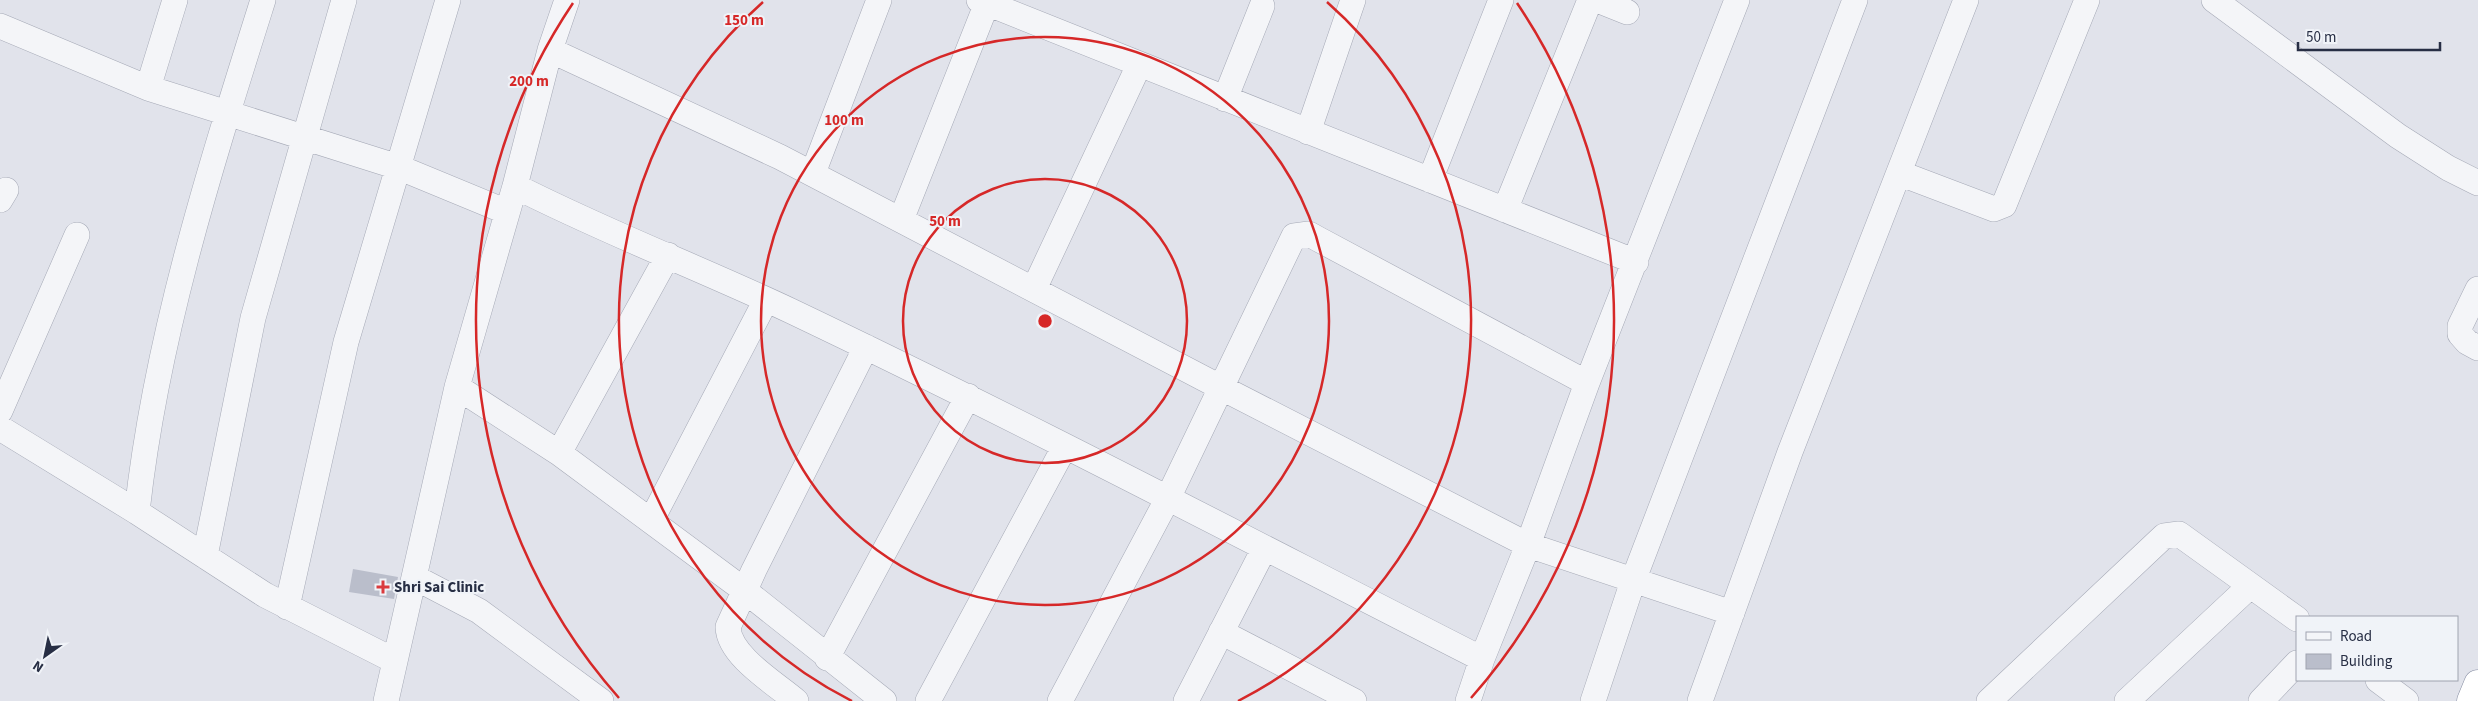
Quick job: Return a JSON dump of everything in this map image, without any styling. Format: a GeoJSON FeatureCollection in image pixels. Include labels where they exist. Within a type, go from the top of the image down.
{"type":"FeatureCollection","features":[{"type":"Feature","properties":{"kind":"highway"},"geometry":{"type":"LineString","coordinates":[[2471,701],[2478,684]]}},
{"type":"Feature","properties":{"kind":"street"},"geometry":{"type":"LineString","coordinates":[[148,88],[175,0]]}},
{"type":"Feature","properties":{"kind":"street"},"geometry":{"type":"LineString","coordinates":[[137,512],[141,472],[173,304],[262,0]]}},
{"type":"Feature","properties":{"kind":"street"},"geometry":{"type":"LineString","coordinates":[[205,556],[253,318],[303,136],[344,0]]}},
{"type":"Feature","properties":{"kind":"street"},"geometry":{"type":"LineString","coordinates":[[287,607],[346,342],[448,0]]}},
{"type":"Feature","properties":{"kind":"street"},"geometry":{"type":"LineString","coordinates":[[386,701],[457,387],[515,186],[550,50],[567,0]]}},
{"type":"Feature","properties":{"kind":"street"},"geometry":{"type":"LineString","coordinates":[[813,173],[879,0]]}},
{"type":"Feature","properties":{"kind":"street"},"geometry":{"type":"LineString","coordinates":[[1308,132],[1353,0]]}},
{"type":"Feature","properties":{"kind":"street"},"geometry":{"type":"LineString","coordinates":[[1430,180],[1501,0]]}},
{"type":"Feature","properties":{"kind":"street"},"geometry":{"type":"LineString","coordinates":[[1505,210],[1590,0]]}},
{"type":"Feature","properties":{"kind":"street"},"geometry":{"type":"LineString","coordinates":[[1597,0],[1628,12]]}},
{"type":"Feature","properties":{"kind":"street"},"geometry":{"type":"LineString","coordinates":[[1468,701],[1482,659],[1528,545],[1587,383],[1636,262],[1737,0]]}},
{"type":"Feature","properties":{"kind":"street"},"geometry":{"type":"LineString","coordinates":[[1593,701],[1632,581],[1855,0]]}},
{"type":"Feature","properties":{"kind":"street"},"geometry":{"type":"LineString","coordinates":[[1700,701],[1790,452],[1966,0]]}},
{"type":"Feature","properties":{"kind":"street"},"geometry":{"type":"LineString","coordinates":[[2214,0],[2398,136],[2448,168],[2478,183]]}},
{"type":"Feature","properties":{"kind":"street"},"geometry":{"type":"LineString","coordinates":[[901,220],[983,2],[1636,262]]}},
{"type":"Feature","properties":{"kind":"street"},"geometry":{"type":"LineString","coordinates":[[1899,174],[1994,209],[2004,204],[2079,2]]}},
{"type":"Feature","properties":{"kind":"street"},"geometry":{"type":"LineString","coordinates":[[1225,99],[1262,6]]}},
{"type":"Feature","properties":{"kind":"street"},"geometry":{"type":"LineString","coordinates":[[0,26],[148,88],[398,167],[507,212]]}},
{"type":"Feature","properties":{"kind":"street"},"geometry":{"type":"LineString","coordinates":[[550,50],[813,173],[1220,387],[1528,545],[1732,613]]}},
{"type":"Feature","properties":{"kind":"street"},"geometry":{"type":"LineString","coordinates":[[1034,289],[1139,65]]}},
{"type":"Feature","properties":{"kind":"street"},"geometry":{"type":"LineString","coordinates":[[515,186],[555,207],[766,300],[968,396],[1482,659]]}},
{"type":"Feature","properties":{"kind":"street"},"geometry":{"type":"LineString","coordinates":[[0,411],[77,234]]}},
{"type":"Feature","properties":{"kind":"street"},"geometry":{"type":"LineString","coordinates":[[1060,701],[1168,498],[1289,242],[1294,236],[1309,234],[1587,383]]}},
{"type":"Feature","properties":{"kind":"street"},"geometry":{"type":"LineString","coordinates":[[559,453],[668,256]]}},
{"type":"Feature","properties":{"kind":"street"},"geometry":{"type":"LineString","coordinates":[[2478,289],[2460,326],[2460,334],[2467,342],[2478,348]]}},
{"type":"Feature","properties":{"kind":"street"},"geometry":{"type":"LineString","coordinates":[[651,521],[766,300]]}},
{"type":"Feature","properties":{"kind":"street"},"geometry":{"type":"LineString","coordinates":[[796,701],[742,656],[728,636],[728,626],[744,590],[866,348]]}},
{"type":"Feature","properties":{"kind":"street"},"geometry":{"type":"LineString","coordinates":[[457,387],[559,453],[744,590],[827,658],[884,701]]}},
{"type":"Feature","properties":{"kind":"street"},"geometry":{"type":"LineString","coordinates":[[827,658],[968,396]]}},
{"type":"Feature","properties":{"kind":"street"},"geometry":{"type":"LineString","coordinates":[[0,428],[287,607],[395,661]]}},
{"type":"Feature","properties":{"kind":"street"},"geometry":{"type":"LineString","coordinates":[[928,701],[1065,446]]}},
{"type":"Feature","properties":{"kind":"street"},"geometry":{"type":"LineString","coordinates":[[1989,701],[2164,536],[2179,534],[2296,618]]}},
{"type":"Feature","properties":{"kind":"street"},"geometry":{"type":"LineString","coordinates":[[1186,701],[1264,549]]}},
{"type":"Feature","properties":{"kind":"street"},"geometry":{"type":"LineString","coordinates":[[414,577],[479,611],[601,701]]}},
{"type":"Feature","properties":{"kind":"street"},"geometry":{"type":"LineString","coordinates":[[2127,701],[2249,586]]}},
{"type":"Feature","properties":{"kind":"street"},"geometry":{"type":"LineString","coordinates":[[1221,632],[1354,701]]}},
{"type":"Feature","properties":{"kind":"street"},"geometry":{"type":"LineString","coordinates":[[2261,701],[2296,664]]}},
{"type":"Feature","properties":{"kind":"street"},"geometry":{"type":"LineString","coordinates":[[2379,681],[2406,701]]}},
{"type":"Feature","properties":{"kind":"building"},"geometry":{"type":"Polygon","coordinates":[[[353,569],[398,577],[394,599],[349,592],[353,569]]]}},
{"type":"Feature","properties":{"kind":"place","name":"Shri Sai Clinic"},"geometry":{"type":"Point","coordinates":[383,587]}}]}
